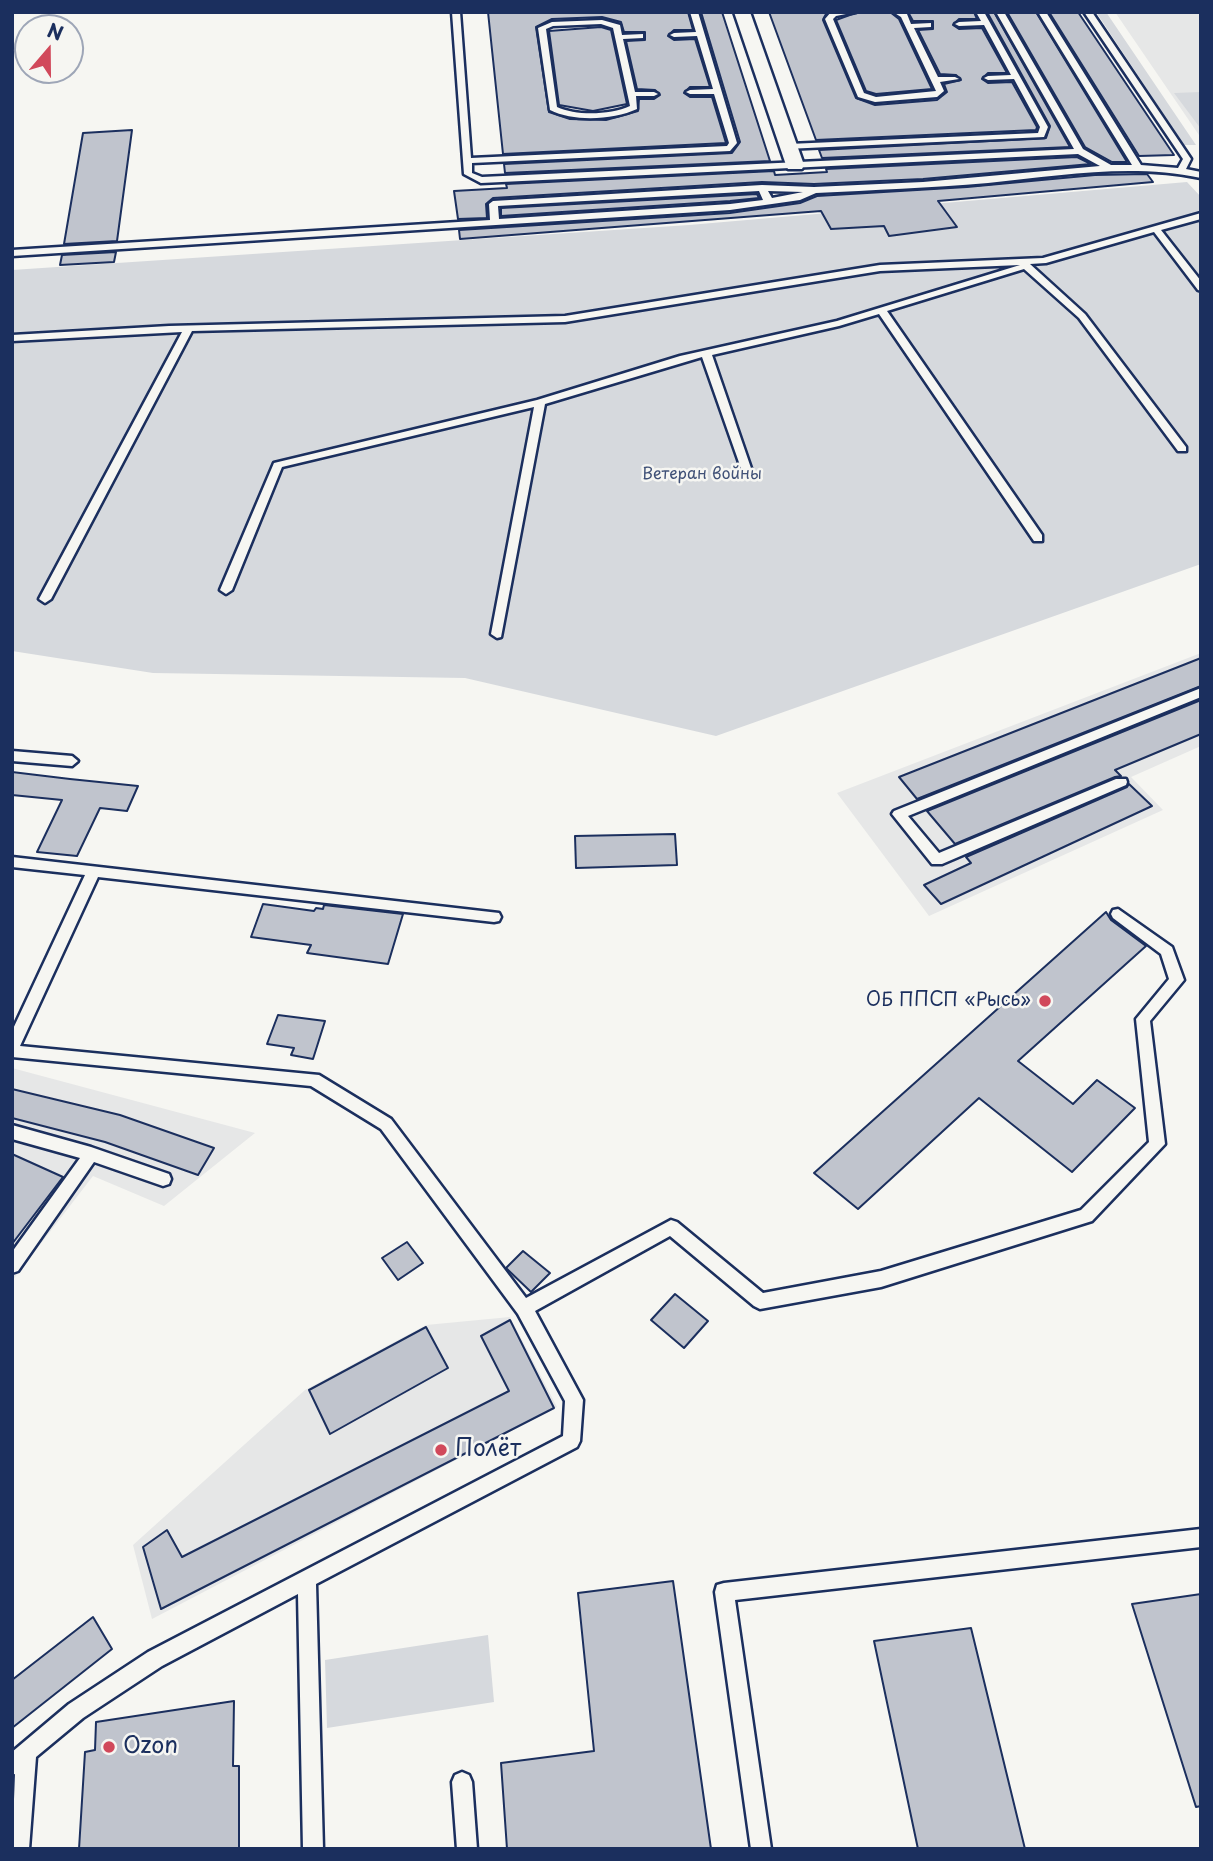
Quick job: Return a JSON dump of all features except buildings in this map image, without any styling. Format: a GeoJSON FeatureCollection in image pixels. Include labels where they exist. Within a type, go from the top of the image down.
{"type":"FeatureCollection","features":[{"type":"Feature","properties":{"kind":"street"},"geometry":{"type":"LineString","coordinates":[[742,12],[795,165]]}},
{"type":"Feature","properties":{"kind":"lane"},"geometry":{"type":"LineString","coordinates":[[456,12],[468,174],[481,180],[1080,151],[1113,169]]}},
{"type":"Feature","properties":{"kind":"lane"},"geometry":{"type":"LineString","coordinates":[[467,162],[727,149],[733,143],[695,12]]}},
{"type":"Feature","properties":{"kind":"lane"},"geometry":{"type":"LineString","coordinates":[[852,12],[834,14],[829,19],[861,95],[875,100],[931,97],[940,92],[904,16],[897,12]]}},
{"type":"Feature","properties":{"kind":"lane"},"geometry":{"type":"LineString","coordinates":[[789,147],[1041,135],[1044,127],[980,12]]}},
{"type":"Feature","properties":{"kind":"lane"},"geometry":{"type":"LineString","coordinates":[[1000,12],[1080,151]]}},
{"type":"Feature","properties":{"kind":"lane"},"geometry":{"type":"LineString","coordinates":[[1042,12],[1138,167]]}},
{"type":"Feature","properties":{"kind":"lane"},"geometry":{"type":"LineString","coordinates":[[1088,12],[1187,159],[1181,170]]}},
{"type":"Feature","properties":{"kind":"lane"},"geometry":{"type":"LineString","coordinates":[[607,22],[617,27],[620,37],[634,107],[625,112],[567,115],[553,108],[542,28],[552,24],[607,22]]}},
{"type":"Feature","properties":{"kind":"lane"},"geometry":{"type":"LineString","coordinates":[[959,24],[986,23]]}},
{"type":"Feature","properties":{"kind":"lane"},"geometry":{"type":"LineString","coordinates":[[908,26],[928,25]]}},
{"type":"Feature","properties":{"kind":"lane"},"geometry":{"type":"LineString","coordinates":[[674,35],[701,34]]}},
{"type":"Feature","properties":{"kind":"lane"},"geometry":{"type":"LineString","coordinates":[[620,37],[640,36]]}},
{"type":"Feature","properties":{"kind":"lane"},"geometry":{"type":"LineString","coordinates":[[988,78],[1016,77]]}},
{"type":"Feature","properties":{"kind":"lane"},"geometry":{"type":"LineString","coordinates":[[935,80],[955,79]]}},
{"type":"Feature","properties":{"kind":"lane"},"geometry":{"type":"LineString","coordinates":[[690,92],[718,91]]}},
{"type":"Feature","properties":{"kind":"lane"},"geometry":{"type":"LineString","coordinates":[[632,94],[654,93]]}},
{"type":"Feature","properties":{"kind":"lane"},"geometry":{"type":"LineString","coordinates":[[495,223],[493,204],[762,188],[814,190],[970,182],[1138,167],[1181,170],[1201,175]]}},
{"type":"Feature","properties":{"kind":"lane"},"geometry":{"type":"LineString","coordinates":[[762,188],[768,200]]}},
{"type":"Feature","properties":{"kind":"lane"},"geometry":{"type":"LineString","coordinates":[[12,253],[730,207],[800,197],[814,190]]}},
{"type":"Feature","properties":{"kind":"lane"},"geometry":{"type":"LineString","coordinates":[[226,590],[278,465],[540,402],[706,353],[839,323],[1201,216]]}},
{"type":"Feature","properties":{"kind":"lane"},"geometry":{"type":"LineString","coordinates":[[1155,228],[1201,288]]}},
{"type":"Feature","properties":{"kind":"lane"},"geometry":{"type":"LineString","coordinates":[[12,338],[188,329],[565,319],[880,268],[1043,261]]}},
{"type":"Feature","properties":{"kind":"lane"},"geometry":{"type":"LineString","coordinates":[[1026,266],[1082,316],[1182,449]]}},
{"type":"Feature","properties":{"kind":"lane"},"geometry":{"type":"LineString","coordinates":[[881,310],[1038,538]]}},
{"type":"Feature","properties":{"kind":"lane"},"geometry":{"type":"LineString","coordinates":[[45,599],[188,329]]}},
{"type":"Feature","properties":{"kind":"lane"},"geometry":{"type":"LineString","coordinates":[[706,353],[747,471]]}},
{"type":"Feature","properties":{"kind":"lane"},"geometry":{"type":"LineString","coordinates":[[497,634],[540,402]]}},
{"type":"Feature","properties":{"kind":"lane"},"geometry":{"type":"LineString","coordinates":[[1121,782],[937,860],[899,814],[1201,692]]}},
{"type":"Feature","properties":{"kind":"lane"},"geometry":{"type":"LineString","coordinates":[[12,756],[72,761]]}},
{"type":"Feature","properties":{"kind":"lane"},"geometry":{"type":"LineString","coordinates":[[12,862],[494,917]]}},
{"type":"Feature","properties":{"kind":"lane"},"geometry":{"type":"LineString","coordinates":[[19,1849],[19,1759],[76,1711],[155,1659],[571,1441],[574,1400],[524,1308],[386,1124],[314,1080],[12,1049],[94,871]]}},
{"type":"Feature","properties":{"kind":"lane"},"geometry":{"type":"LineString","coordinates":[[524,1308],[671,1227],[760,1301],[881,1279],[1086,1216],[1157,1144],[1143,1019],[1177,980],[1167,951],[1118,914]]}},
{"type":"Feature","properties":{"kind":"lane"},"geometry":{"type":"LineString","coordinates":[[12,1132],[91,1154],[163,1179]]}},
{"type":"Feature","properties":{"kind":"lane"},"geometry":{"type":"LineString","coordinates":[[12,1266],[91,1154]]}},
{"type":"Feature","properties":{"kind":"lane"},"geometry":{"type":"LineString","coordinates":[[761,1849],[724,1592],[1201,1538]]}},
{"type":"Feature","properties":{"kind":"lane"},"geometry":{"type":"LineString","coordinates":[[307,1580],[313,1849]]}},
{"type":"Feature","properties":{"kind":"lane"},"geometry":{"type":"LineString","coordinates":[[462,1782],[467,1849]]}},
{"type":"Feature","properties":{"kind":"shaded area"},"geometry":{"type":"Polygon","coordinates":[[[1115,12],[1201,12],[1201,138],[1115,12]]]}},
{"type":"Feature","properties":{"kind":"shaded area"},"geometry":{"type":"Polygon","coordinates":[[[1201,653],[1201,746],[1131,777],[1163,810],[929,916],[837,793],[1201,653]]]}},
{"type":"Feature","properties":{"kind":"shaded area"},"geometry":{"type":"Polygon","coordinates":[[[12,1068],[255,1133],[164,1206],[93,1176],[12,1281],[12,1068]]]}},
{"type":"Feature","properties":{"kind":"shaded area","name":"Полёт"},"geometry":{"type":"Polygon","coordinates":[[[510,1317],[557,1407],[152,1619],[133,1545],[305,1390],[426,1325],[510,1317]]]}},
{"type":"Feature","properties":{"kind":"green space"},"geometry":{"type":"Polygon","coordinates":[[[1096,12],[1106,12],[1196,145],[1184,145],[1096,12]]]}},
{"type":"Feature","properties":{"kind":"green space"},"geometry":{"type":"Polygon","coordinates":[[[1201,92],[1201,129],[1174,93],[1201,92]]]}},
{"type":"Feature","properties":{"kind":"green space","name":"Ветеран войны"},"geometry":{"type":"Polygon","coordinates":[[[1187,182],[1201,197],[1201,564],[716,736],[465,678],[153,673],[12,651],[12,270],[689,225],[1187,182]]]}},
{"type":"Feature","properties":{"kind":"green space"},"geometry":{"type":"Polygon","coordinates":[[[488,1635],[494,1702],[327,1728],[325,1660],[488,1635]]]}},
{"type":"Feature","properties":{"kind":"place","name":"ОБ ППСП «Рысь»"},"geometry":{"type":"Point","coordinates":[1045,1001]}},
{"type":"Feature","properties":{"kind":"place","name":"Полёт"},"geometry":{"type":"Point","coordinates":[441,1450]}},
{"type":"Feature","properties":{"kind":"place","name":"Ozon"},"geometry":{"type":"Point","coordinates":[109,1747]}}]}
